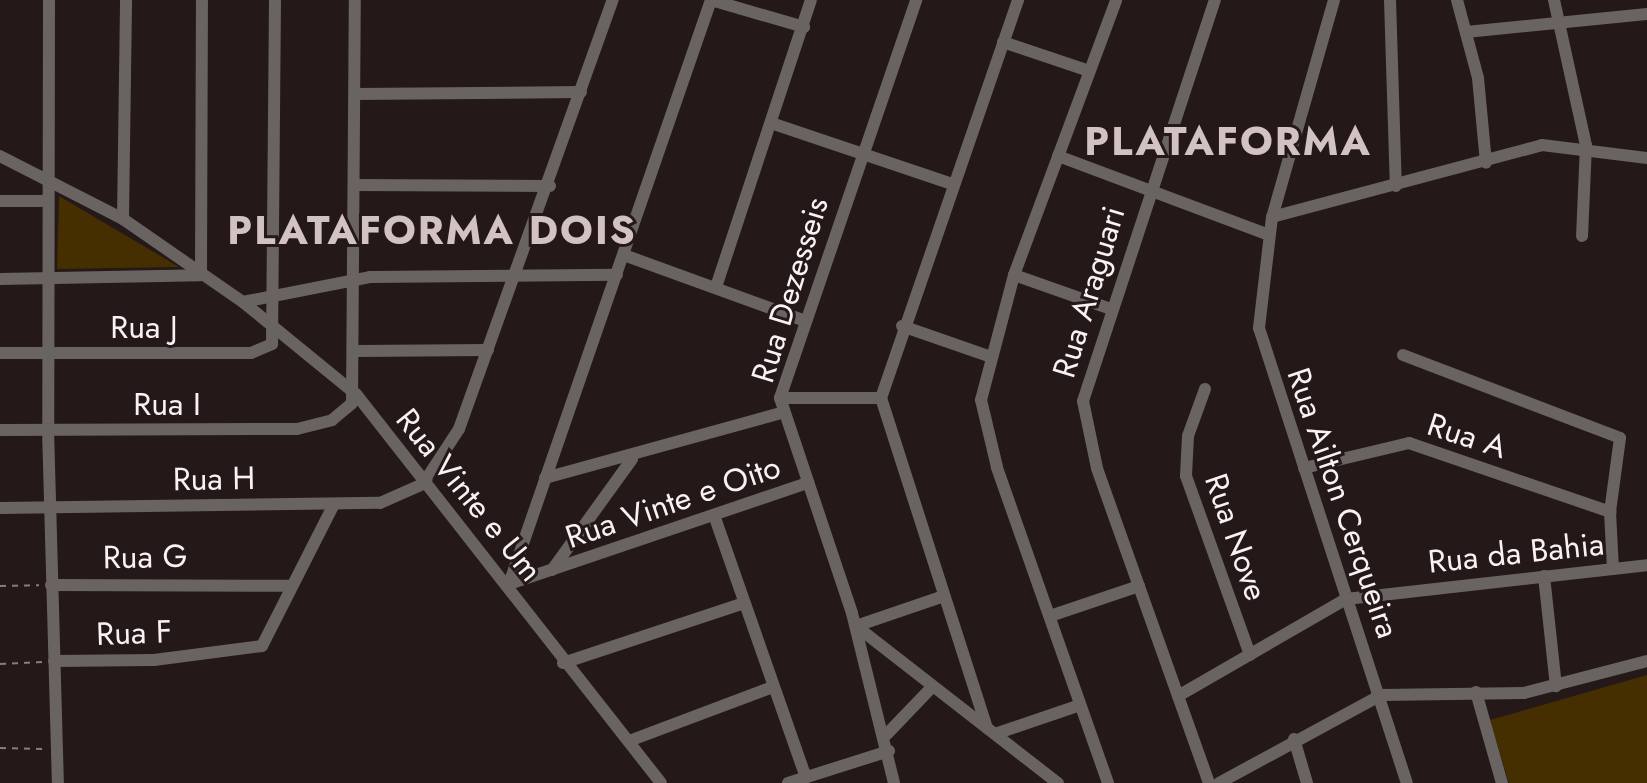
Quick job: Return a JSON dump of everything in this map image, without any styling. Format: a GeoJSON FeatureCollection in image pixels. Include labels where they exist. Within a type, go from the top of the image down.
{"type":"FeatureCollection","features":[{"type":"Feature","properties":{"kind":"street"},"geometry":{"type":"LineString","coordinates":[[49,0],[46,279],[49,507],[58,783]]}},
{"type":"Feature","properties":{"kind":"street"},"geometry":{"type":"LineString","coordinates":[[123,219],[126,0]]}},
{"type":"Feature","properties":{"kind":"street"},"geometry":{"type":"LineString","coordinates":[[0,279],[201,275],[202,0]]}},
{"type":"Feature","properties":{"kind":"street"},"geometry":{"type":"LineString","coordinates":[[274,331],[275,0]]}},
{"type":"Feature","properties":{"kind":"street"},"geometry":{"type":"LineString","coordinates":[[355,0],[356,394]]}},
{"type":"Feature","properties":{"kind":"street"},"geometry":{"type":"LineString","coordinates":[[423,484],[451,445],[550,186],[613,0]]}},
{"type":"Feature","properties":{"kind":"street"},"geometry":{"type":"LineString","coordinates":[[509,584],[709,0],[804,27]]}},
{"type":"Feature","properties":{"kind":"street"},"geometry":{"type":"LineString","coordinates":[[716,287],[811,0]]}},
{"type":"Feature","properties":{"kind":"street","name":"Rua Dezesseis"},"geometry":{"type":"LineString","coordinates":[[894,783],[887,734],[856,626],[780,398],[861,153],[916,0]]}},
{"type":"Feature","properties":{"kind":"street"},"geometry":{"type":"LineString","coordinates":[[991,731],[881,398],[949,183],[1018,0]]}},
{"type":"Feature","properties":{"kind":"street"},"geometry":{"type":"LineString","coordinates":[[1108,783],[983,419],[988,356],[1014,275],[1116,0]]}},
{"type":"Feature","properties":{"kind":"street","name":"Rua Araguari"},"geometry":{"type":"LineString","coordinates":[[1209,783],[1139,586],[1084,417],[1083,384],[1215,0]]}},
{"type":"Feature","properties":{"kind":"street","name":"Rua Ailton Cerqueira"},"geometry":{"type":"LineString","coordinates":[[1334,0],[1272,217],[1259,328],[1346,599],[1381,695],[1407,783]]}},
{"type":"Feature","properties":{"kind":"street"},"geometry":{"type":"LineString","coordinates":[[1390,0],[1396,186]]}},
{"type":"Feature","properties":{"kind":"street"},"geometry":{"type":"LineString","coordinates":[[1457,0],[1466,32],[1486,163]]}},
{"type":"Feature","properties":{"kind":"street"},"geometry":{"type":"LineString","coordinates":[[1554,0],[1586,145],[1582,236]]}},
{"type":"Feature","properties":{"kind":"street"},"geometry":{"type":"LineString","coordinates":[[1466,32],[1561,25],[1647,14]]}},
{"type":"Feature","properties":{"kind":"street"},"geometry":{"type":"LineString","coordinates":[[1003,42],[1089,71]]}},
{"type":"Feature","properties":{"kind":"street"},"geometry":{"type":"LineString","coordinates":[[355,94],[581,92]]}},
{"type":"Feature","properties":{"kind":"street"},"geometry":{"type":"LineString","coordinates":[[771,123],[949,183]]}},
{"type":"Feature","properties":{"kind":"street"},"geometry":{"type":"LineString","coordinates":[[1272,217],[1486,163],[1542,145],[1586,145],[1647,158]]}},
{"type":"Feature","properties":{"kind":"street","name":"Rua Vinte e Um"},"geometry":{"type":"LineString","coordinates":[[0,156],[123,219],[243,302],[274,331],[356,394],[423,484],[509,584],[563,663],[661,783]]}},
{"type":"Feature","properties":{"kind":"street"},"geometry":{"type":"LineString","coordinates":[[1058,156],[1269,235]]}},
{"type":"Feature","properties":{"kind":"street"},"geometry":{"type":"LineString","coordinates":[[354,185],[550,186]]}},
{"type":"Feature","properties":{"kind":"street"},"geometry":{"type":"LineString","coordinates":[[0,201],[48,201]]}},
{"type":"Feature","properties":{"kind":"street"},"geometry":{"type":"LineString","coordinates":[[624,255],[805,321]]}},
{"type":"Feature","properties":{"kind":"street"},"geometry":{"type":"LineString","coordinates":[[243,302],[356,279],[617,275]]}},
{"type":"Feature","properties":{"kind":"street"},"geometry":{"type":"LineString","coordinates":[[1014,275],[1108,308]]}},
{"type":"Feature","properties":{"kind":"street"},"geometry":{"type":"LineString","coordinates":[[902,326],[988,356]]}},
{"type":"Feature","properties":{"kind":"street","name":"Rua J"},"geometry":{"type":"LineString","coordinates":[[0,353],[257,352],[272,344],[274,331]]}},
{"type":"Feature","properties":{"kind":"street"},"geometry":{"type":"LineString","coordinates":[[357,351],[488,350]]}},
{"type":"Feature","properties":{"kind":"street"},"geometry":{"type":"LineString","coordinates":[[1403,355],[1614,432],[1623,445],[1610,512],[1613,569]]}},
{"type":"Feature","properties":{"kind":"street","name":"Rua Nove"},"geometry":{"type":"LineString","coordinates":[[1205,389],[1188,436],[1186,476],[1250,655]]}},
{"type":"Feature","properties":{"kind":"street","name":"Rua I"},"geometry":{"type":"LineString","coordinates":[[0,430],[297,429],[332,420],[356,394]]}},
{"type":"Feature","properties":{"kind":"street"},"geometry":{"type":"LineString","coordinates":[[780,398],[881,398]]}},
{"type":"Feature","properties":{"kind":"street"},"geometry":{"type":"LineString","coordinates":[[545,478],[632,459],[784,412]]}},
{"type":"Feature","properties":{"kind":"street","name":"Rua A"},"geometry":{"type":"LineString","coordinates":[[1304,468],[1409,443],[1610,512]]}},
{"type":"Feature","properties":{"kind":"street"},"geometry":{"type":"LineString","coordinates":[[552,570],[632,459]]}},
{"type":"Feature","properties":{"kind":"street","name":"Rua Vinte e Oito"},"geometry":{"type":"LineString","coordinates":[[509,584],[808,483]]}},
{"type":"Feature","properties":{"kind":"street","name":"Rua H"},"geometry":{"type":"LineString","coordinates":[[0,508],[393,501],[423,484]]}},
{"type":"Feature","properties":{"kind":"street"},"geometry":{"type":"LineString","coordinates":[[291,586],[334,504]]}},
{"type":"Feature","properties":{"kind":"street"},"geometry":{"type":"LineString","coordinates":[[714,515],[806,777]]}},
{"type":"Feature","properties":{"kind":"street","name":"Rua da Bahia"},"geometry":{"type":"LineString","coordinates":[[1178,696],[1346,599],[1647,565]]}},
{"type":"Feature","properties":{"kind":"street"},"geometry":{"type":"LineString","coordinates":[[1544,576],[1556,686]]}},
{"type":"Feature","properties":{"kind":"street","name":"Rua G"},"geometry":{"type":"LineString","coordinates":[[51,585],[291,586]]}},
{"type":"Feature","properties":{"kind":"street","name":"Rua F"},"geometry":{"type":"LineString","coordinates":[[54,661],[154,660],[267,642],[291,586]]}},
{"type":"Feature","properties":{"kind":"street"},"geometry":{"type":"LineString","coordinates":[[1050,616],[1139,586]]}},
{"type":"Feature","properties":{"kind":"street"},"geometry":{"type":"LineString","coordinates":[[856,626],[944,596]]}},
{"type":"Feature","properties":{"kind":"street"},"geometry":{"type":"LineString","coordinates":[[563,663],[744,603]]}},
{"type":"Feature","properties":{"kind":"street"},"geometry":{"type":"LineString","coordinates":[[856,626],[1058,783]]}},
{"type":"Feature","properties":{"kind":"street"},"geometry":{"type":"LineString","coordinates":[[1219,783],[1294,739],[1381,695],[1556,686],[1647,661]]}},
{"type":"Feature","properties":{"kind":"street"},"geometry":{"type":"LineString","coordinates":[[887,734],[933,686]]}},
{"type":"Feature","properties":{"kind":"street"},"geometry":{"type":"LineString","coordinates":[[629,741],[773,687]]}},
{"type":"Feature","properties":{"kind":"street"},"geometry":{"type":"LineString","coordinates":[[1476,692],[1502,783]]}},
{"type":"Feature","properties":{"kind":"street"},"geometry":{"type":"LineString","coordinates":[[991,731],[1080,705]]}},
{"type":"Feature","properties":{"kind":"street"},"geometry":{"type":"LineString","coordinates":[[1294,739],[1307,783]]}},
{"type":"Feature","properties":{"kind":"street"},"geometry":{"type":"LineString","coordinates":[[788,783],[889,751]]}},
{"type":"Feature","properties":{"kind":"path"},"geometry":{"type":"LineString","coordinates":[[0,586],[51,585]]}},
{"type":"Feature","properties":{"kind":"path","name":"Rua F"},"geometry":{"type":"LineString","coordinates":[[0,664],[54,661]]}},
{"type":"Feature","properties":{"kind":"path"},"geometry":{"type":"LineString","coordinates":[[0,748],[57,749]]}},
{"type":"Feature","properties":{"kind":"shaded area"},"geometry":{"type":"Polygon","coordinates":[[[59,196],[179,267],[57,269],[59,196]]]}},
{"type":"Feature","properties":{"kind":"shaded area"},"geometry":{"type":"Polygon","coordinates":[[[1647,675],[1647,783],[1509,783],[1490,720],[1647,675]]]}},
{"type":"Feature","properties":{"kind":"district","name":"PLATAFORMA"},"geometry":{"type":"Point","coordinates":[1228,141]}},
{"type":"Feature","properties":{"kind":"district","name":"PLATAFORMA DOIS"},"geometry":{"type":"Point","coordinates":[432,230]}}]}
